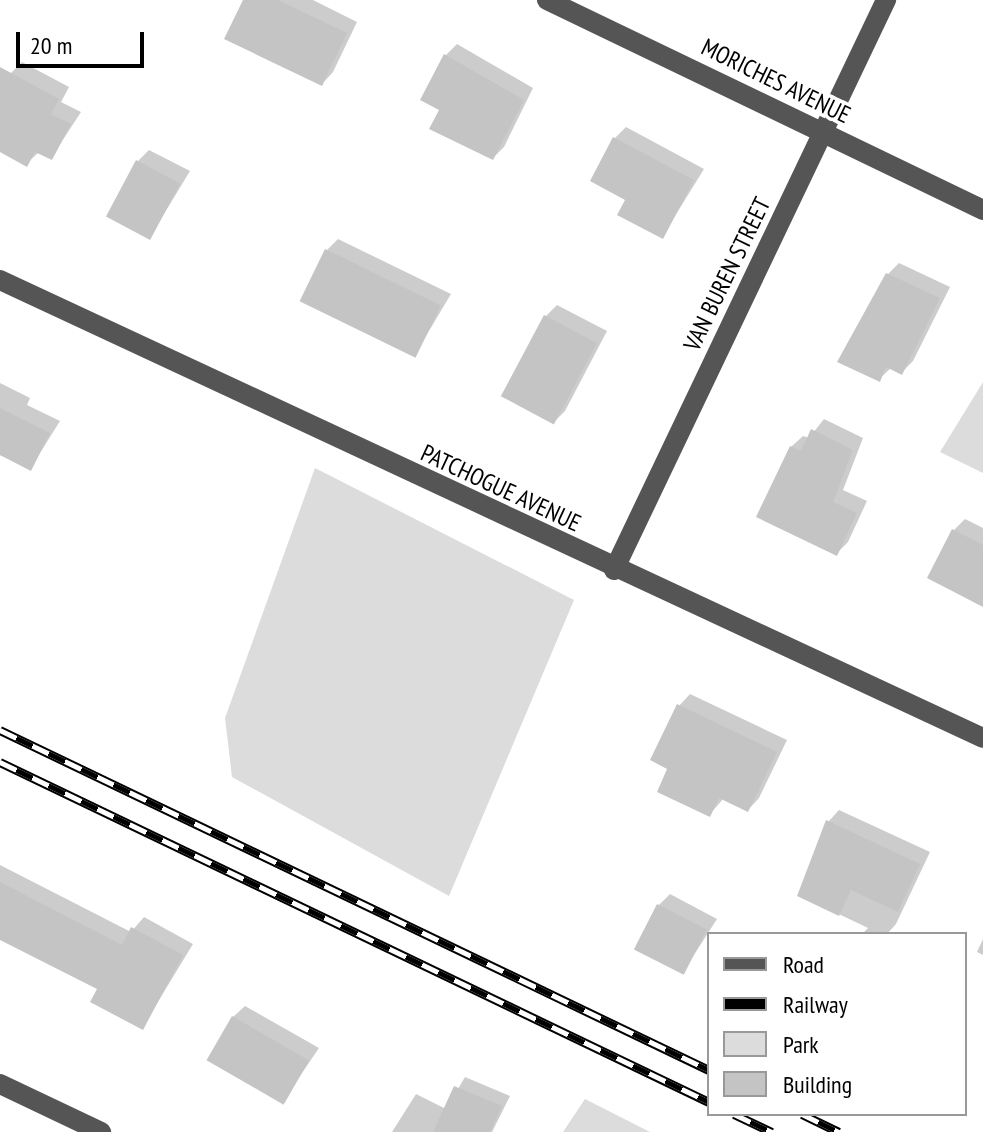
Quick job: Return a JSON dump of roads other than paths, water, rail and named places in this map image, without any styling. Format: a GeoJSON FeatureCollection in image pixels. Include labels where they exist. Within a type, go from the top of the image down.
{"type":"FeatureCollection","features":[{"type":"Feature","properties":{"kind":"street","name":"MORICHES AVENUE"},"geometry":{"type":"LineString","coordinates":[[547,0],[983,210]]}},
{"type":"Feature","properties":{"kind":"street","name":"VAN BUREN STREET"},"geometry":{"type":"LineString","coordinates":[[614,570],[886,0]]}},
{"type":"Feature","properties":{"kind":"street","name":"PATCHOGUE AVENUE"},"geometry":{"type":"LineString","coordinates":[[0,280],[614,570],[983,738]]}},
{"type":"Feature","properties":{"kind":"street"},"geometry":{"type":"LineString","coordinates":[[0,1084],[101,1132]]}},
{"type":"Feature","properties":{"kind":"railway"},"geometry":{"type":"LineString","coordinates":[[0,730],[707,1069]]}},
{"type":"Feature","properties":{"kind":"railway"},"geometry":{"type":"LineString","coordinates":[[0,762],[707,1101]]}},
{"type":"Feature","properties":{"kind":"railway"},"geometry":{"type":"LineString","coordinates":[[738,1116],[772,1132]]}},
{"type":"Feature","properties":{"kind":"railway"},"geometry":{"type":"LineString","coordinates":[[806,1116],[839,1132]]}}]}
